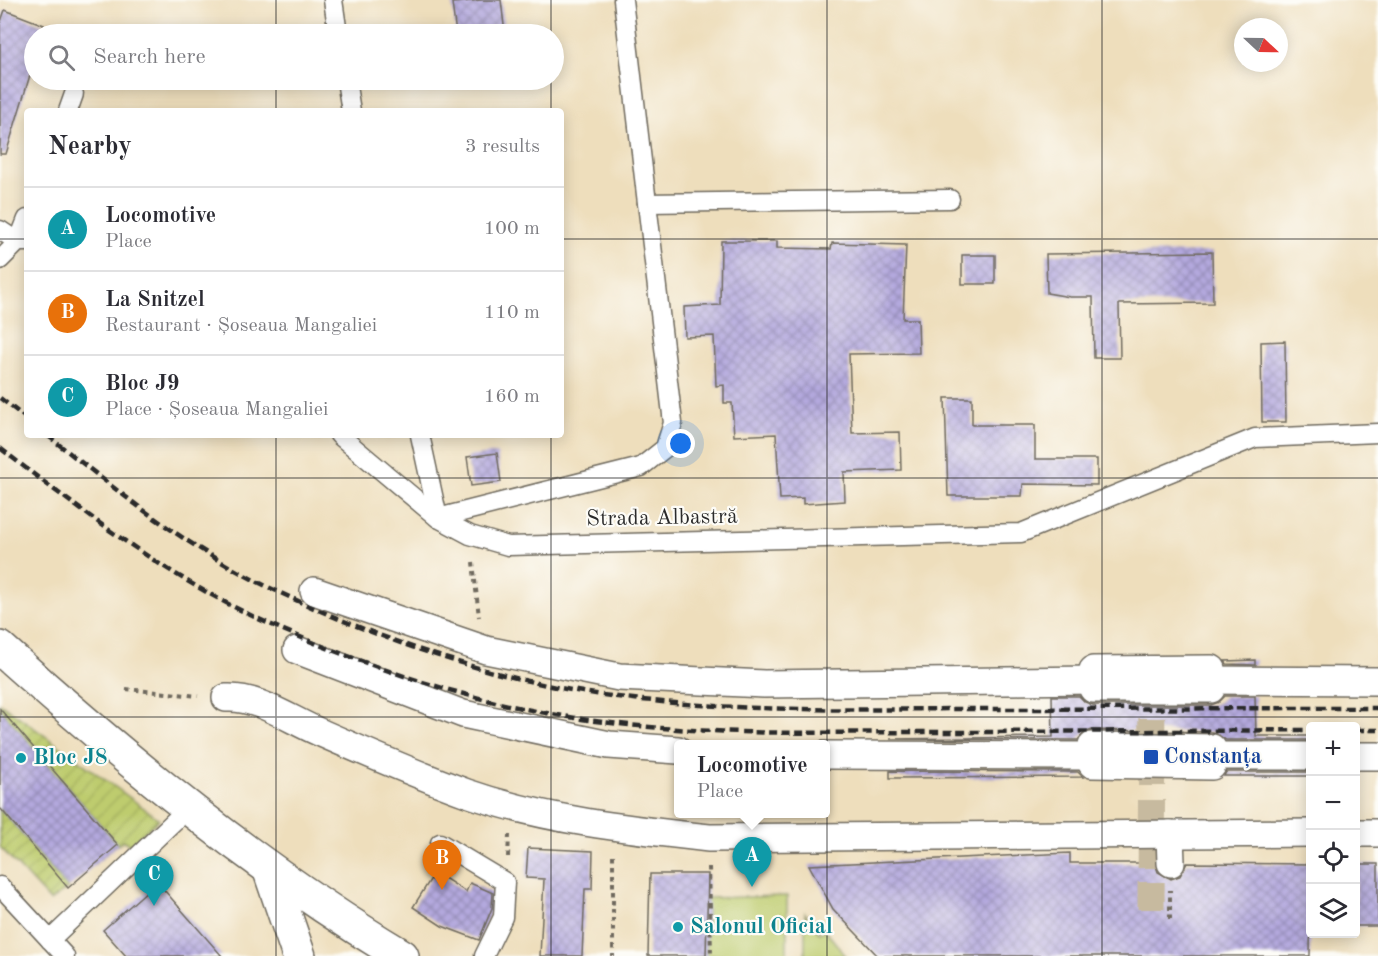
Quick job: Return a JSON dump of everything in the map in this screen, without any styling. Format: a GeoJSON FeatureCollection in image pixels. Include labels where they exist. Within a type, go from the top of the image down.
{"type":"FeatureCollection","features":[{"type":"Feature","properties":{"kind":"street"},"geometry":{"type":"LineString","coordinates":[[314,591],[482,649],[630,677],[764,684],[1095,680],[1093,689],[1211,689],[1208,680],[1378,681]]}},
{"type":"Feature","properties":{"kind":"street"},"geometry":{"type":"LineString","coordinates":[[0,648],[189,807],[270,871],[402,956]]}},
{"type":"Feature","properties":{"kind":"street"},"geometry":{"type":"LineString","coordinates":[[297,650],[463,714],[609,745],[674,750]]}},
{"type":"Feature","properties":{"kind":"street"},"geometry":{"type":"LineString","coordinates":[[226,698],[242,697],[319,732],[465,792],[512,807],[613,827],[709,838],[1306,833]]}},
{"type":"Feature","properties":{"kind":"street"},"geometry":{"type":"LineString","coordinates":[[830,755],[1094,756],[1092,746],[1212,748],[1208,756],[1306,756]]}},
{"type":"Feature","properties":{"kind":"street"},"geometry":{"type":"LineString","coordinates":[[1360,756],[1378,756]]}},
{"type":"Feature","properties":{"kind":"street"},"geometry":{"type":"LineString","coordinates":[[1360,833],[1378,833]]}},
{"type":"Feature","properties":{"kind":"street"},"geometry":{"type":"LineString","coordinates":[[1170,834],[1171,863]]}},
{"type":"Feature","properties":{"kind":"street"},"geometry":{"type":"LineString","coordinates":[[270,871],[299,956]]}},
{"type":"Feature","properties":{"kind":"street"},"geometry":{"type":"LineString","coordinates":[[349,924],[356,956]]}},
{"type":"Feature","properties":{"kind":"lane"},"geometry":{"type":"LineString","coordinates":[[333,0],[337,24]]}},
{"type":"Feature","properties":{"kind":"lane"},"geometry":{"type":"LineString","coordinates":[[421,438],[438,518],[641,467],[665,448],[673,423],[623,0]]}},
{"type":"Feature","properties":{"kind":"lane"},"geometry":{"type":"LineString","coordinates":[[348,90],[351,108]]}},
{"type":"Feature","properties":{"kind":"lane"},"geometry":{"type":"LineString","coordinates":[[647,203],[950,199]]}},
{"type":"Feature","properties":{"kind":"lane"},"geometry":{"type":"LineString","coordinates":[[0,230],[23,242],[0,260]]}},
{"type":"Feature","properties":{"kind":"lane","name":"Strada Albastră"},"geometry":{"type":"LineString","coordinates":[[343,438],[438,518],[470,534],[508,546],[1021,532],[1255,438],[1378,433]]}},
{"type":"Feature","properties":{"kind":"lane"},"geometry":{"type":"LineString","coordinates":[[50,940],[189,807]]}},
{"type":"Feature","properties":{"kind":"lane"},"geometry":{"type":"LineString","coordinates":[[440,843],[506,882],[503,917],[484,956]]}},
{"type":"Feature","properties":{"kind":"lane"},"geometry":{"type":"LineString","coordinates":[[0,886],[65,956]]}},
{"type":"Feature","properties":{"kind":"lane"},"geometry":{"type":"LineString","coordinates":[[349,924],[375,956]]}},
{"type":"Feature","properties":{"kind":"path"},"geometry":{"type":"LineString","coordinates":[[470,534],[482,649]]}},
{"type":"Feature","properties":{"kind":"path"},"geometry":{"type":"LineString","coordinates":[[126,689],[226,698]]}},
{"type":"Feature","properties":{"kind":"path"},"geometry":{"type":"LineString","coordinates":[[506,882],[512,807]]}},
{"type":"Feature","properties":{"kind":"path"},"geometry":{"type":"LineString","coordinates":[[613,827],[613,956]]}},
{"type":"Feature","properties":{"kind":"path"},"geometry":{"type":"LineString","coordinates":[[709,838],[711,956]]}},
{"type":"Feature","properties":{"kind":"path"},"geometry":{"type":"LineString","coordinates":[[1170,899],[1170,920]]}},
{"type":"Feature","properties":{"kind":"green space"},"geometry":{"type":"Polygon","coordinates":[[[0,703],[159,819],[130,846],[124,840],[118,845],[0,709],[0,703]]]}},
{"type":"Feature","properties":{"kind":"green space"},"geometry":{"type":"Polygon","coordinates":[[[0,808],[68,888],[50,901],[0,847],[0,808]]]}},
{"type":"Feature","properties":{"kind":"green space"},"geometry":{"type":"Polygon","coordinates":[[[787,896],[787,956],[706,956],[707,898],[787,896]]]}},
{"type":"Feature","properties":{"kind":"green space"},"geometry":{"type":"Polygon","coordinates":[[[805,913],[819,933],[825,930],[846,956],[805,956],[805,913]]]}},
{"type":"Feature","properties":{"kind":"building"},"geometry":{"type":"Polygon","coordinates":[[[501,0],[504,24],[455,24],[452,3],[501,0]]]}},
{"type":"Feature","properties":{"kind":"building"},"geometry":{"type":"Polygon","coordinates":[[[5,10],[41,24],[24,24],[25,90],[6,154],[0,154],[0,24],[5,10]]]}},
{"type":"Feature","properties":{"kind":"building"},"geometry":{"type":"Polygon","coordinates":[[[721,241],[777,241],[777,248],[831,249],[832,243],[906,245],[903,319],[918,319],[919,353],[849,354],[852,433],[900,432],[901,470],[844,472],[845,501],[803,504],[803,498],[780,499],[776,434],[734,436],[732,403],[724,403],[724,385],[716,386],[714,336],[685,337],[684,307],[720,305],[721,241]]]}},
{"type":"Feature","properties":{"kind":"building"},"geometry":{"type":"Polygon","coordinates":[[[1212,252],[1213,303],[1119,304],[1120,358],[1094,358],[1093,297],[1070,297],[1047,293],[1046,254],[1212,252]]]}},
{"type":"Feature","properties":{"kind":"building"},"geometry":{"type":"Polygon","coordinates":[[[962,255],[995,255],[995,284],[962,284],[962,255]]]}},
{"type":"Feature","properties":{"kind":"building"},"geometry":{"type":"Polygon","coordinates":[[[1285,341],[1286,422],[1262,422],[1261,342],[1285,341]]]}},
{"type":"Feature","properties":{"kind":"building"},"geometry":{"type":"Polygon","coordinates":[[[945,398],[972,398],[972,425],[1035,425],[1035,459],[1097,459],[1097,485],[1023,484],[1022,496],[948,496],[945,398]]]}},
{"type":"Feature","properties":{"kind":"building"},"geometry":{"type":"Polygon","coordinates":[[[497,453],[501,482],[471,486],[467,457],[497,453]]]}},
{"type":"Feature","properties":{"kind":"building"},"geometry":{"type":"Polygon","coordinates":[[[1255,660],[1255,665],[1227,664],[1225,661],[1255,660]]]}},
{"type":"Feature","properties":{"kind":"building"},"geometry":{"type":"Polygon","coordinates":[[[1052,696],[1079,696],[1085,702],[1093,705],[1211,705],[1219,702],[1225,696],[1255,696],[1256,736],[1306,736],[1306,740],[1226,740],[1212,732],[1092,730],[1084,733],[1078,740],[890,739],[1053,737],[1052,696]]]}},
{"type":"Feature","properties":{"kind":"building","name":"Bloc J8"},"geometry":{"type":"Polygon","coordinates":[[[0,709],[118,845],[68,888],[0,808],[0,709]]]}},
{"type":"Feature","properties":{"kind":"building"},"geometry":{"type":"Polygon","coordinates":[[[890,771],[1078,772],[1083,777],[890,778],[890,771]]]}},
{"type":"Feature","properties":{"kind":"building"},"geometry":{"type":"Polygon","coordinates":[[[1226,772],[1306,772],[1306,776],[1224,776],[1226,772]]]}},
{"type":"Feature","properties":{"kind":"building"},"geometry":{"type":"Polygon","coordinates":[[[528,848],[593,851],[592,889],[585,889],[582,956],[540,956],[544,879],[526,878],[528,848]]]}},
{"type":"Feature","properties":{"kind":"building"},"geometry":{"type":"Polygon","coordinates":[[[1070,853],[1070,863],[1155,863],[1158,872],[1171,879],[1180,876],[1187,863],[1306,864],[1306,938],[1310,938],[1310,956],[878,956],[833,909],[809,865],[1070,853]]]}},
{"type":"Feature","properties":{"kind":"building"},"geometry":{"type":"Polygon","coordinates":[[[1360,864],[1378,864],[1378,926],[1360,926],[1360,864]]]}},
{"type":"Feature","properties":{"kind":"building"},"geometry":{"type":"Polygon","coordinates":[[[435,872],[466,892],[470,883],[493,893],[492,908],[479,940],[442,926],[413,907],[435,872]]]}},
{"type":"Feature","properties":{"kind":"building","name":"Salonul Oficial"},"geometry":{"type":"Polygon","coordinates":[[[650,874],[708,874],[706,956],[648,956],[650,874]]]}},
{"type":"Feature","properties":{"kind":"building"},"geometry":{"type":"Polygon","coordinates":[[[157,882],[222,956],[126,956],[103,930],[157,882]]]}},
{"type":"Feature","properties":{"kind":"tunnel"},"geometry":{"type":"LineString","coordinates":[[1151,909],[1152,680]]}},
{"type":"Feature","properties":{"kind":"railway"},"geometry":{"type":"LineString","coordinates":[[0,398],[24,417]]}},
{"type":"Feature","properties":{"kind":"railway"},"geometry":{"type":"LineString","coordinates":[[51,438],[176,533],[231,568],[260,583],[373,633],[451,660],[531,682],[619,697],[763,708],[1378,708]]}},
{"type":"Feature","properties":{"kind":"railway"},"geometry":{"type":"LineString","coordinates":[[0,448],[131,545],[165,568],[236,608],[307,640],[415,680],[526,709],[650,727],[739,732],[1306,730]]}},
{"type":"Feature","properties":{"kind":"railway"},"geometry":{"type":"LineString","coordinates":[[1360,730],[1378,730]]}},
{"type":"Feature","properties":{"kind":"place","name":"Constanța"},"geometry":{"type":"Point","coordinates":[1151,757]}},
{"type":"Feature","properties":{"kind":"place","name":"Bloc J8"},"geometry":{"type":"Point","coordinates":[21,758]}},
{"type":"Feature","properties":{"kind":"place","name":"Locomotive"},"geometry":{"type":"Point","coordinates":[752,887]}},
{"type":"Feature","properties":{"kind":"place","name":"La Snitzel"},"geometry":{"type":"Point","coordinates":[442,890]}},
{"type":"Feature","properties":{"kind":"place","name":"Bloc J9"},"geometry":{"type":"Point","coordinates":[154,906]}},
{"type":"Feature","properties":{"kind":"place","name":"Salonul Oficial"},"geometry":{"type":"Point","coordinates":[678,927]}}]}
